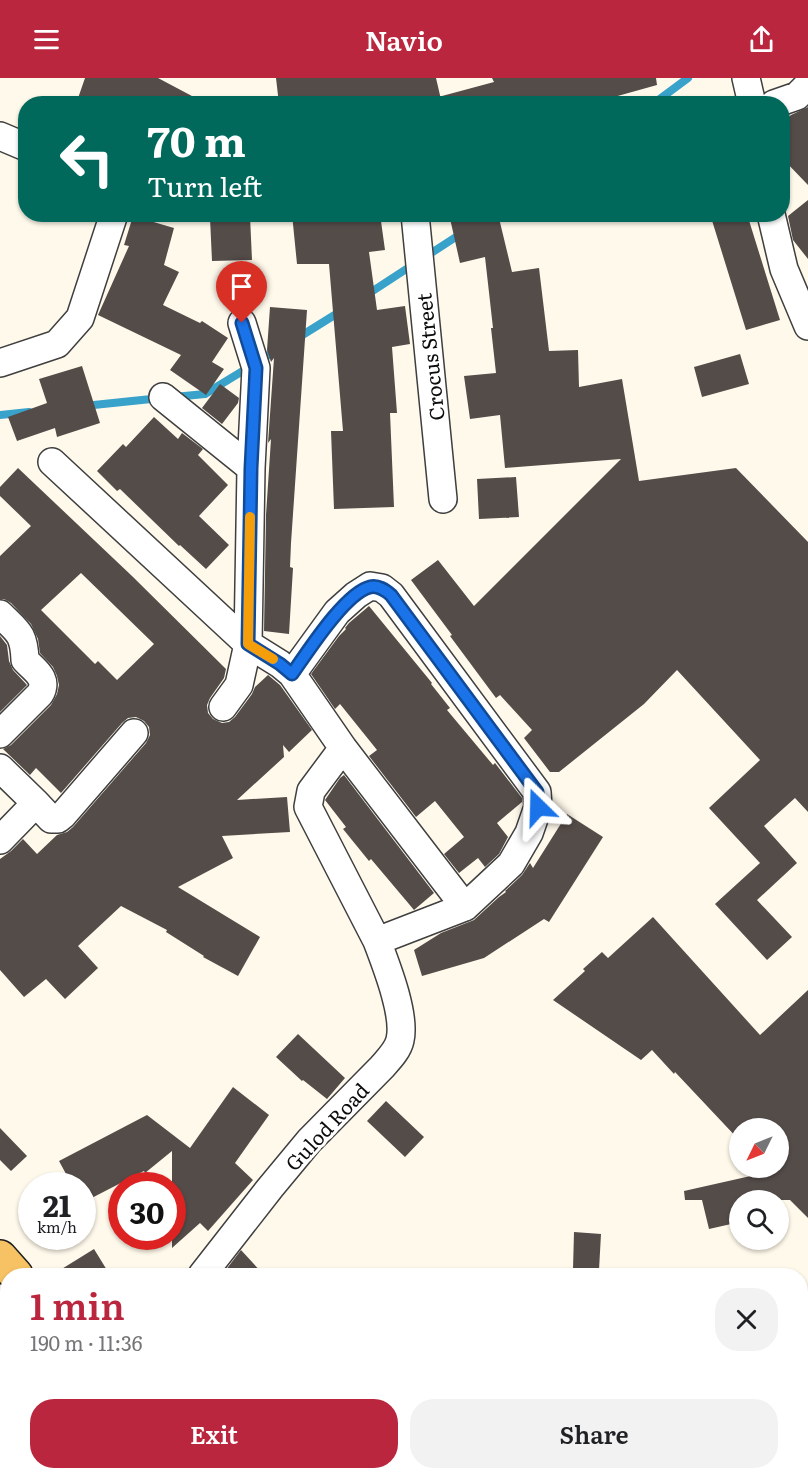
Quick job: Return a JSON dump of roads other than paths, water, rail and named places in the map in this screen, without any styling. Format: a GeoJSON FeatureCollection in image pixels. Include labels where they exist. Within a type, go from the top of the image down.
{"type":"FeatureCollection","features":[{"type":"Feature","properties":{"kind":"street"},"geometry":{"type":"LineString","coordinates":[[746,78],[750,96]]}},
{"type":"Feature","properties":{"kind":"street"},"geometry":{"type":"LineString","coordinates":[[790,98],[797,96],[808,85]]}},
{"type":"Feature","properties":{"kind":"street"},"geometry":{"type":"LineString","coordinates":[[0,136],[18,144]]}},
{"type":"Feature","properties":{"kind":"street"},"geometry":{"type":"LineString","coordinates":[[0,363],[57,344],[80,318],[111,222]]}},
{"type":"Feature","properties":{"kind":"street","name":"Crocus Street"},"geometry":{"type":"LineString","coordinates":[[416,222],[443,499]]}},
{"type":"Feature","properties":{"kind":"street"},"geometry":{"type":"LineString","coordinates":[[773,222],[784,269],[808,326]]}},
{"type":"Feature","properties":{"kind":"street"},"geometry":{"type":"LineString","coordinates":[[224,708],[239,686],[248,644],[251,468],[256,368],[242,323]]}},
{"type":"Feature","properties":{"kind":"street"},"geometry":{"type":"LineString","coordinates":[[163,397],[251,468]]}},
{"type":"Feature","properties":{"kind":"street"},"geometry":{"type":"LineString","coordinates":[[52,462],[248,644],[292,674],[343,748],[465,907]]}},
{"type":"Feature","properties":{"kind":"street"},"geometry":{"type":"LineString","coordinates":[[292,674],[337,612],[370,586],[382,588],[391,595],[537,792],[538,807],[530,833],[511,864],[465,907],[381,952]]}},
{"type":"Feature","properties":{"kind":"street"},"geometry":{"type":"LineString","coordinates":[[0,614],[22,636],[25,660],[43,679],[44,686],[40,694],[0,734]]}},
{"type":"Feature","properties":{"kind":"street"},"geometry":{"type":"LineString","coordinates":[[0,768],[51,819],[58,819],[134,733]]}},
{"type":"Feature","properties":{"kind":"street","name":"Gulod Road"},"geometry":{"type":"LineString","coordinates":[[207,1268],[309,1140],[382,1067],[400,1042],[402,1028],[400,1013],[381,952],[308,807],[311,791],[343,748]]}},
{"type":"Feature","properties":{"kind":"street"},"geometry":{"type":"LineString","coordinates":[[0,840],[36,803]]}},
{"type":"Feature","properties":{"kind":"waterway"},"geometry":{"type":"LineString","coordinates":[[664,96],[688,78]]}},
{"type":"Feature","properties":{"kind":"waterway"},"geometry":{"type":"LineString","coordinates":[[425,257],[462,233]]}},
{"type":"Feature","properties":{"kind":"waterway"},"geometry":{"type":"LineString","coordinates":[[365,296],[414,264]]}},
{"type":"Feature","properties":{"kind":"waterway"},"geometry":{"type":"LineString","coordinates":[[296,339],[341,311]]}},
{"type":"Feature","properties":{"kind":"waterway"},"geometry":{"type":"LineString","coordinates":[[174,397],[205,394],[277,350]]}},
{"type":"Feature","properties":{"kind":"waterway"},"geometry":{"type":"LineString","coordinates":[[84,406],[161,398]]}},
{"type":"Feature","properties":{"kind":"waterway"},"geometry":{"type":"LineString","coordinates":[[0,415],[29,412]]}}]}
